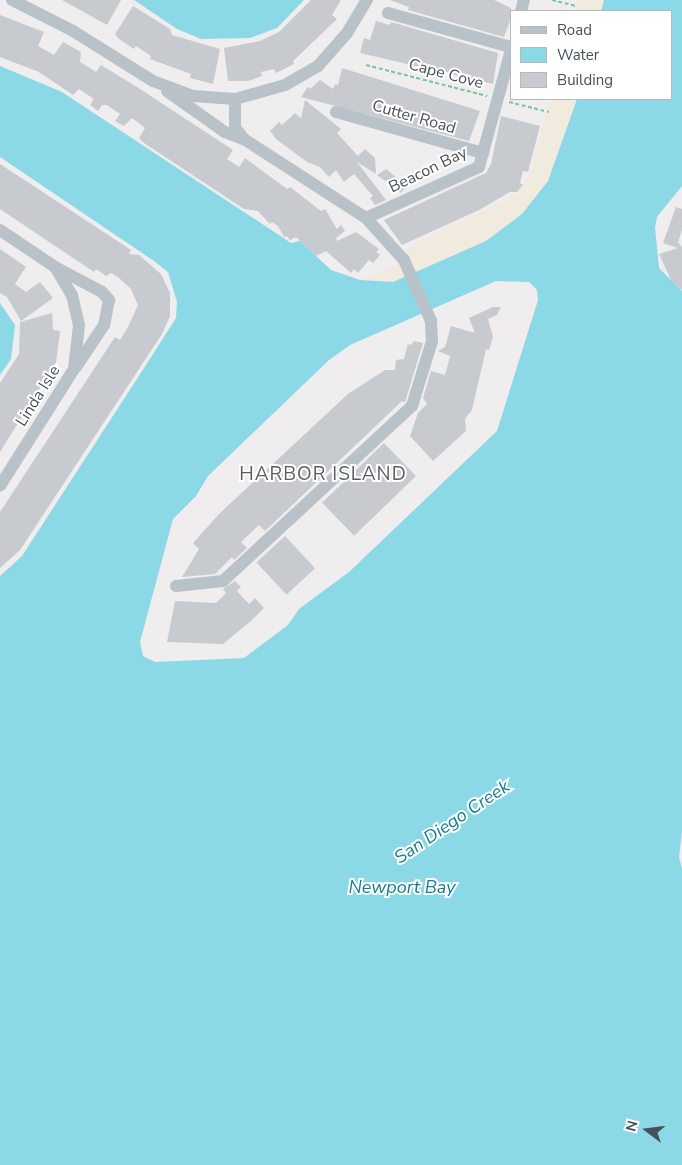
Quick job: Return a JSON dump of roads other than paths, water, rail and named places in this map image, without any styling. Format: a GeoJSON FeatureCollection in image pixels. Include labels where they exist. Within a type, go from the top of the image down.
{"type":"FeatureCollection","features":[{"type":"Feature","properties":{"kind":"street"},"geometry":{"type":"LineString","coordinates":[[12,0],[73,31],[153,81],[225,132],[244,139],[366,218],[404,260],[431,321],[432,340],[412,406],[223,581],[176,586]]}},
{"type":"Feature","properties":{"kind":"street"},"geometry":{"type":"LineString","coordinates":[[153,81],[193,96],[235,99],[285,85],[318,66],[347,33],[368,0]]}},
{"type":"Feature","properties":{"kind":"street"},"geometry":{"type":"LineString","coordinates":[[388,13],[510,48]]}},
{"type":"Feature","properties":{"kind":"street","name":"Beacon Bay"},"geometry":{"type":"LineString","coordinates":[[366,218],[479,166],[510,52]]}},
{"type":"Feature","properties":{"kind":"street"},"geometry":{"type":"LineString","coordinates":[[235,99],[235,128],[244,139]]}},
{"type":"Feature","properties":{"kind":"street","name":"Cutter Road"},"geometry":{"type":"LineString","coordinates":[[336,112],[483,153]]}},
{"type":"Feature","properties":{"kind":"street","name":"Linda Isle"},"geometry":{"type":"LineString","coordinates":[[0,230],[55,267],[72,296],[79,325],[74,369],[0,486]]}},
{"type":"Feature","properties":{"kind":"street"},"geometry":{"type":"LineString","coordinates":[[55,267],[102,292],[109,300],[104,325],[74,369]]}},
{"type":"Feature","properties":{"kind":"water"},"geometry":{"type":"Polygon","coordinates":[[[134,0],[304,0],[277,28],[250,38],[201,39],[177,29],[134,0]]]}},
{"type":"Feature","properties":{"kind":"water","name":"Newport Bay"},"geometry":{"type":"Polygon","coordinates":[[[604,0],[682,0],[682,186],[657,217],[655,227],[659,268],[682,291],[682,831],[679,857],[682,869],[682,1165],[0,1165],[0,576],[22,556],[146,365],[176,318],[177,302],[168,272],[0,157],[0,66],[62,92],[291,243],[300,241],[331,270],[360,280],[393,282],[486,241],[522,214],[548,181],[577,100],[672,100],[672,10],[601,10],[604,0]],[[496,281],[350,345],[329,360],[208,476],[196,496],[173,519],[140,642],[143,656],[155,662],[244,658],[288,625],[299,609],[349,572],[497,431],[538,300],[537,290],[529,282],[496,281]]]}},
{"type":"Feature","properties":{"kind":"water"},"geometry":{"type":"Polygon","coordinates":[[[0,303],[15,325],[11,359],[0,375],[0,303]]]}},
{"type":"Feature","properties":{"kind":"district","name":"HARBOR ISLAND"},"geometry":{"type":"Point","coordinates":[323,475]}},
{"type":"Feature","properties":{"kind":"water label","name":"San Diego Creek"},"geometry":{"type":"Point","coordinates":[452,822]}}]}
